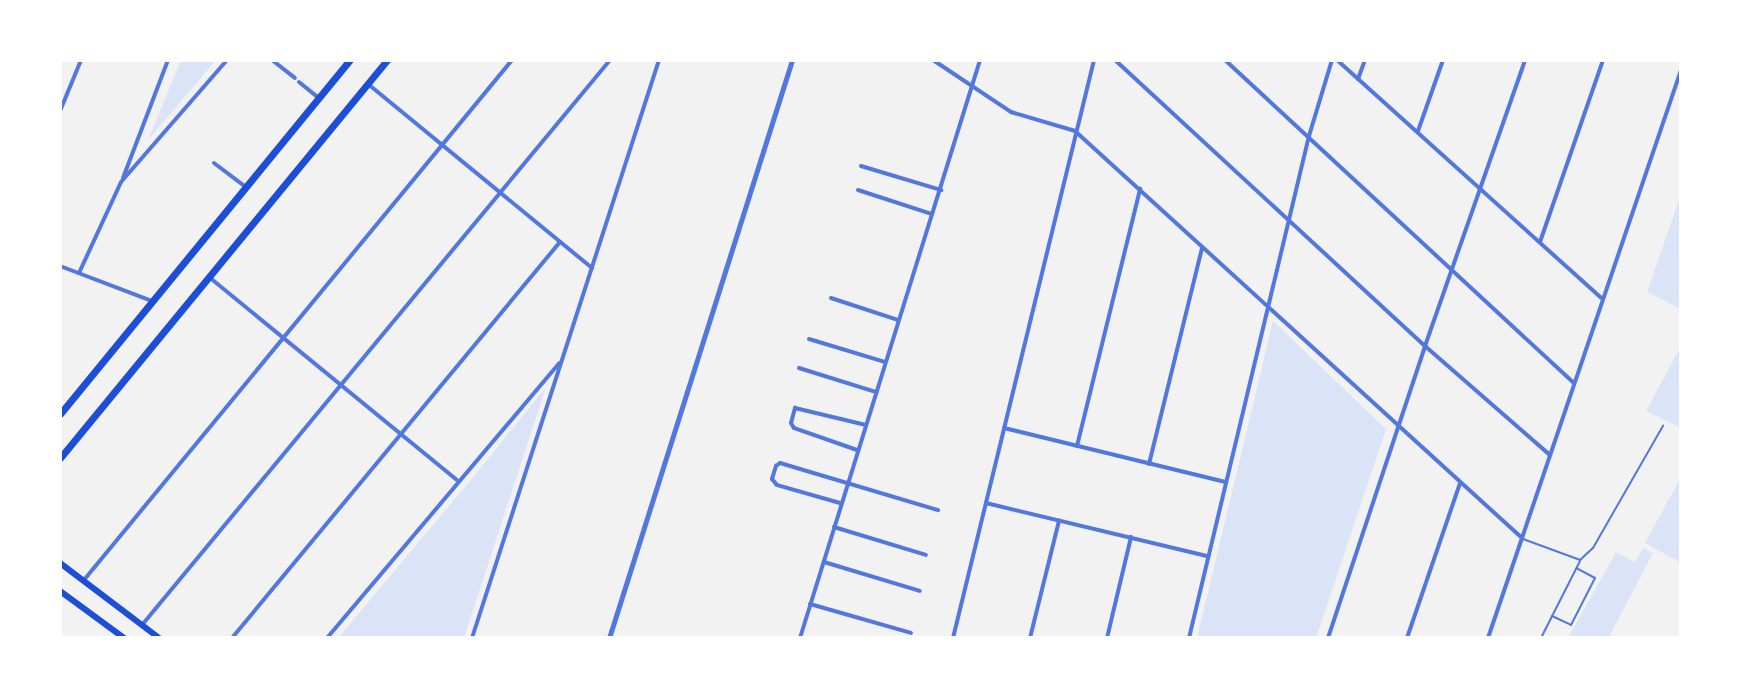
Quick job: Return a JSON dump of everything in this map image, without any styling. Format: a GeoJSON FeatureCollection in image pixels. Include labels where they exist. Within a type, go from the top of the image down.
{"type":"FeatureCollection","features":[{"type":"Feature","properties":{"kind":"main road"},"geometry":{"type":"LineString","coordinates":[[60,414],[350,60]]}},
{"type":"Feature","properties":{"kind":"main road"},"geometry":{"type":"LineString","coordinates":[[60,458],[387,60]]}},
{"type":"Feature","properties":{"kind":"main road"},"geometry":{"type":"LineString","coordinates":[[60,563],[159,638]]}},
{"type":"Feature","properties":{"kind":"main road"},"geometry":{"type":"LineString","coordinates":[[60,591],[124,638]]}},
{"type":"Feature","properties":{"kind":"street"},"geometry":{"type":"LineString","coordinates":[[60,111],[81,60]]}},
{"type":"Feature","properties":{"kind":"street"},"geometry":{"type":"LineString","coordinates":[[79,273],[121,182],[168,60]]}},
{"type":"Feature","properties":{"kind":"street"},"geometry":{"type":"LineString","coordinates":[[121,182],[227,60]]}},
{"type":"Feature","properties":{"kind":"street"},"geometry":{"type":"LineString","coordinates":[[272,60],[319,98]]}},
{"type":"Feature","properties":{"kind":"street"},"geometry":{"type":"LineString","coordinates":[[84,581],[512,60]]}},
{"type":"Feature","properties":{"kind":"street"},"geometry":{"type":"LineString","coordinates":[[142,625],[610,60]]}},
{"type":"Feature","properties":{"kind":"street"},"geometry":{"type":"LineString","coordinates":[[472,638],[659,60]]}},
{"type":"Feature","properties":{"kind":"street"},"geometry":{"type":"LineString","coordinates":[[609,638],[792,60]]}},
{"type":"Feature","properties":{"kind":"street"},"geometry":{"type":"LineString","coordinates":[[933,60],[1011,112],[1075,131],[1522,538]]}},
{"type":"Feature","properties":{"kind":"street"},"geometry":{"type":"LineString","coordinates":[[800,638],[980,60]]}},
{"type":"Feature","properties":{"kind":"street"},"geometry":{"type":"LineString","coordinates":[[953,638],[1094,60]]}},
{"type":"Feature","properties":{"kind":"street"},"geometry":{"type":"LineString","coordinates":[[1115,60],[1425,346],[1550,455]]}},
{"type":"Feature","properties":{"kind":"street"},"geometry":{"type":"LineString","coordinates":[[1225,60],[1573,382]]}},
{"type":"Feature","properties":{"kind":"street"},"geometry":{"type":"LineString","coordinates":[[1189,638],[1309,136],[1335,60],[1482,188],[1601,298]]}},
{"type":"Feature","properties":{"kind":"street"},"geometry":{"type":"LineString","coordinates":[[1358,79],[1365,60]]}},
{"type":"Feature","properties":{"kind":"street"},"geometry":{"type":"LineString","coordinates":[[1418,131],[1443,60]]}},
{"type":"Feature","properties":{"kind":"street"},"geometry":{"type":"LineString","coordinates":[[1328,638],[1525,60]]}},
{"type":"Feature","properties":{"kind":"street"},"geometry":{"type":"LineString","coordinates":[[1540,242],[1603,60]]}},
{"type":"Feature","properties":{"kind":"street"},"geometry":{"type":"LineString","coordinates":[[1488,638],[1681,70]]}},
{"type":"Feature","properties":{"kind":"street"},"geometry":{"type":"LineString","coordinates":[[368,84],[592,268]]}},
{"type":"Feature","properties":{"kind":"street"},"geometry":{"type":"LineString","coordinates":[[214,163],[246,187]]}},
{"type":"Feature","properties":{"kind":"street"},"geometry":{"type":"LineString","coordinates":[[861,166],[941,190]]}},
{"type":"Feature","properties":{"kind":"street"},"geometry":{"type":"LineString","coordinates":[[1077,446],[1140,189]]}},
{"type":"Feature","properties":{"kind":"street"},"geometry":{"type":"LineString","coordinates":[[858,190],[933,214]]}},
{"type":"Feature","properties":{"kind":"street"},"geometry":{"type":"LineString","coordinates":[[232,638],[560,242]]}},
{"type":"Feature","properties":{"kind":"street"},"geometry":{"type":"LineString","coordinates":[[1149,464],[1202,248]]}},
{"type":"Feature","properties":{"kind":"street"},"geometry":{"type":"LineString","coordinates":[[60,266],[152,301]]}},
{"type":"Feature","properties":{"kind":"street"},"geometry":{"type":"LineString","coordinates":[[209,277],[457,480]]}},
{"type":"Feature","properties":{"kind":"street"},"geometry":{"type":"LineString","coordinates":[[831,298],[898,320]]}},
{"type":"Feature","properties":{"kind":"street"},"geometry":{"type":"LineString","coordinates":[[809,339],[885,362]]}},
{"type":"Feature","properties":{"kind":"street"},"geometry":{"type":"LineString","coordinates":[[327,638],[560,361]]}},
{"type":"Feature","properties":{"kind":"street"},"geometry":{"type":"LineString","coordinates":[[799,368],[876,392]]}},
{"type":"Feature","properties":{"kind":"street"},"geometry":{"type":"LineString","coordinates":[[857,450],[794,428],[791,423],[795,408],[866,425]]}},
{"type":"Feature","properties":{"kind":"street"},"geometry":{"type":"LineString","coordinates":[[1004,428],[1225,482]]}},
{"type":"Feature","properties":{"kind":"street"},"geometry":{"type":"LineString","coordinates":[[840,503],[777,485],[772,479],[776,466],[780,463],[938,510]]}},
{"type":"Feature","properties":{"kind":"street"},"geometry":{"type":"LineString","coordinates":[[1407,638],[1460,483]]}},
{"type":"Feature","properties":{"kind":"street"},"geometry":{"type":"LineString","coordinates":[[986,503],[1207,556]]}},
{"type":"Feature","properties":{"kind":"street"},"geometry":{"type":"LineString","coordinates":[[1030,638],[1059,521]]}},
{"type":"Feature","properties":{"kind":"street"},"geometry":{"type":"LineString","coordinates":[[834,527],[926,555]]}},
{"type":"Feature","properties":{"kind":"street"},"geometry":{"type":"LineString","coordinates":[[1107,638],[1131,537]]}},
{"type":"Feature","properties":{"kind":"street"},"geometry":{"type":"LineString","coordinates":[[824,562],[920,591]]}},
{"type":"Feature","properties":{"kind":"street"},"geometry":{"type":"LineString","coordinates":[[810,604],[911,633]]}},
{"type":"Feature","properties":{"kind":"lane"},"geometry":{"type":"LineString","coordinates":[[1541,638],[1580,560],[1593,548],[1663,426]]}},
{"type":"Feature","properties":{"kind":"lane"},"geometry":{"type":"LineString","coordinates":[[1522,538],[1580,560]]}},
{"type":"Feature","properties":{"kind":"lane"},"geometry":{"type":"LineString","coordinates":[[1552,616],[1571,625],[1595,578],[1576,568]]}},
{"type":"Feature","properties":{"kind":"shaded area"},"geometry":{"type":"Polygon","coordinates":[[[181,60],[216,60],[148,140],[181,60]]]}},
{"type":"Feature","properties":{"kind":"shaded area"},"geometry":{"type":"Polygon","coordinates":[[[1681,194],[1681,309],[1647,292],[1681,194]]]}},
{"type":"Feature","properties":{"kind":"shaded area"},"geometry":{"type":"Polygon","coordinates":[[[1273,321],[1386,429],[1316,638],[1197,638],[1273,321]]]}},
{"type":"Feature","properties":{"kind":"shaded area"},"geometry":{"type":"Polygon","coordinates":[[[1681,346],[1681,428],[1646,411],[1681,346]]]}},
{"type":"Feature","properties":{"kind":"shaded area"},"geometry":{"type":"Polygon","coordinates":[[[546,387],[464,638],[338,638],[465,487],[546,387]]]}},
{"type":"Feature","properties":{"kind":"shaded area"},"geometry":{"type":"Polygon","coordinates":[[[1681,477],[1681,563],[1645,543],[1681,477]]]}},
{"type":"Feature","properties":{"kind":"shaded area"},"geometry":{"type":"Polygon","coordinates":[[[1643,548],[1653,553],[1610,635],[1614,638],[1568,638],[1616,552],[1635,562],[1643,548]]]}}]}
